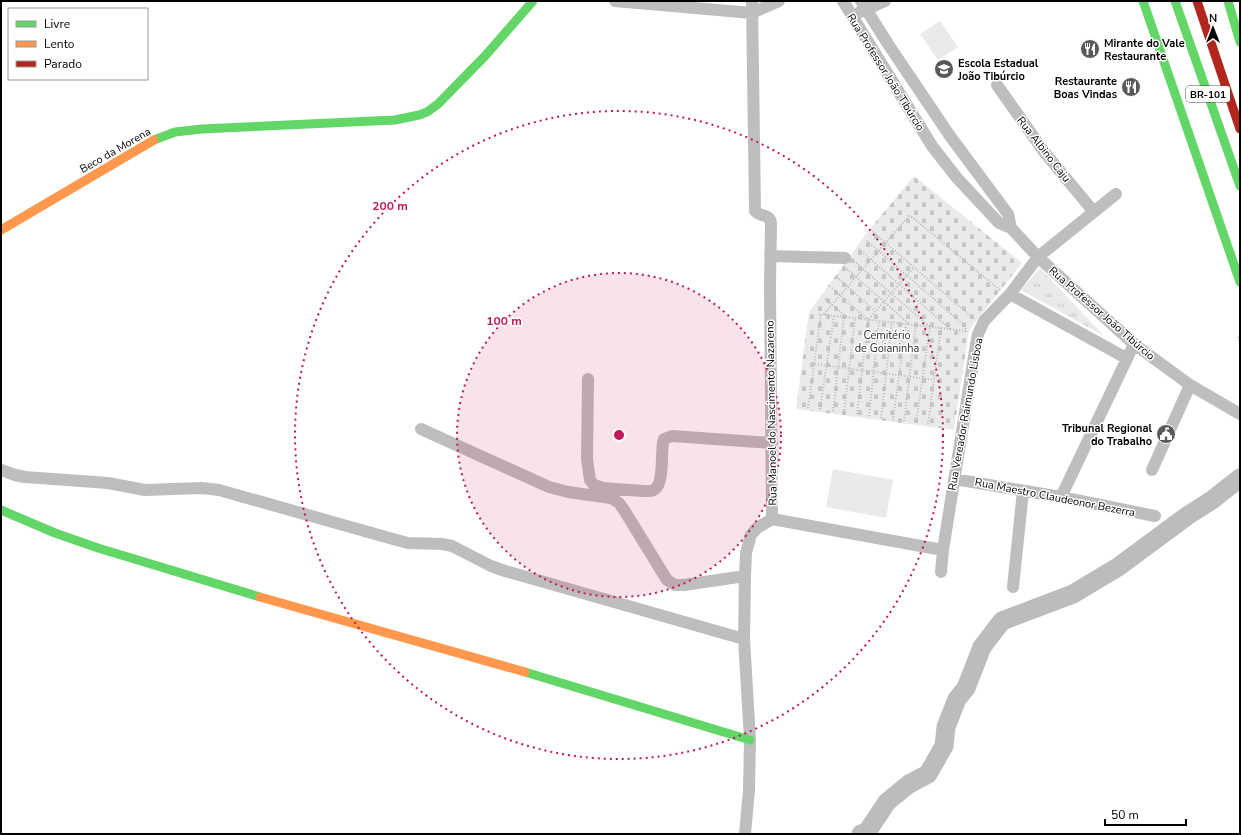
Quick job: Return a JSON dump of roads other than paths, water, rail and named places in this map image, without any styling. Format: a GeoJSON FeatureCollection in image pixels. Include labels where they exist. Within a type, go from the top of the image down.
{"type":"FeatureCollection","features":[{"type":"Feature","properties":{"kind":"main road","name":"Beco da Morena"},"geometry":{"type":"LineString","coordinates":[[1,230],[137,149],[164,135],[202,128],[395,120],[411,118],[429,111],[469,73],[502,38],[533,1]]}},
{"type":"Feature","properties":{"kind":"main road"},"geometry":{"type":"LineString","coordinates":[[1143,1],[1240,282]]}},
{"type":"Feature","properties":{"kind":"main road","name":"BR-101"},"geometry":{"type":"LineString","coordinates":[[1175,1],[1240,186]]}},
{"type":"Feature","properties":{"kind":"main road","name":"BR-101"},"geometry":{"type":"LineString","coordinates":[[1197,1],[1240,129]]}},
{"type":"Feature","properties":{"kind":"main road"},"geometry":{"type":"LineString","coordinates":[[1228,1],[1239,36]]}},
{"type":"Feature","properties":{"kind":"main road"},"geometry":{"type":"LineString","coordinates":[[1,510],[76,540],[171,571],[659,711],[750,740]]}},
{"type":"Feature","properties":{"kind":"street"},"geometry":{"type":"LineString","coordinates":[[615,1],[752,13],[779,1]]}},
{"type":"Feature","properties":{"kind":"street"},"geometry":{"type":"LineString","coordinates":[[752,1],[752,13]]}},
{"type":"Feature","properties":{"kind":"street"},"geometry":{"type":"LineString","coordinates":[[852,16],[864,5],[885,1]]}},
{"type":"Feature","properties":{"kind":"street","name":"Rua Professor João Tibúrcio"},"geometry":{"type":"LineString","coordinates":[[847,2],[852,16],[941,158],[999,223],[1012,228]]}},
{"type":"Feature","properties":{"kind":"street","name":"Rua Professor João Tibúrcio"},"geometry":{"type":"LineString","coordinates":[[864,5],[950,136],[1008,214],[1012,228],[1038,257],[1134,344],[1190,385],[1240,414]]}},
{"type":"Feature","properties":{"kind":"street","name":"Rua Manoel do Nascimento Nazareno"},"geometry":{"type":"LineString","coordinates":[[752,13],[755,211],[758,214],[769,218],[771,230],[772,519],[943,550]]}},
{"type":"Feature","properties":{"kind":"street","name":"Rua Albino Caju"},"geometry":{"type":"LineString","coordinates":[[997,85],[1045,153],[1094,212]]}},
{"type":"Feature","properties":{"kind":"street","name":"Rua Vereador Raimundo Lisboa"},"geometry":{"type":"LineString","coordinates":[[941,572],[954,479],[978,334],[990,315],[1010,294],[1038,257],[1116,194]]}},
{"type":"Feature","properties":{"kind":"street"},"geometry":{"type":"LineString","coordinates":[[770,256],[848,262]]}},
{"type":"Feature","properties":{"kind":"street"},"geometry":{"type":"LineString","coordinates":[[1010,294],[1126,358]]}},
{"type":"Feature","properties":{"kind":"street"},"geometry":{"type":"LineString","coordinates":[[1061,497],[1134,344]]}},
{"type":"Feature","properties":{"kind":"street"},"geometry":{"type":"LineString","coordinates":[[588,379],[587,459],[590,480],[598,487],[650,492],[655,490],[658,487],[660,477],[663,442],[664,439],[672,436],[772,442]]}},
{"type":"Feature","properties":{"kind":"street"},"geometry":{"type":"LineString","coordinates":[[1152,470],[1190,385]]}},
{"type":"Feature","properties":{"kind":"street"},"geometry":{"type":"LineString","coordinates":[[421,429],[549,487],[568,492],[611,498],[624,510],[667,580],[676,585],[684,586],[745,576]]}},
{"type":"Feature","properties":{"kind":"street"},"geometry":{"type":"LineString","coordinates":[[1,470],[25,477],[108,484],[145,490],[202,488],[219,490],[393,539],[408,542],[452,546],[491,566],[505,571],[744,639]]}},
{"type":"Feature","properties":{"kind":"street","name":"Rua Maestro Claudeonor Bezerra"},"geometry":{"type":"LineString","coordinates":[[954,479],[1061,497],[1155,516]]}},
{"type":"Feature","properties":{"kind":"street"},"geometry":{"type":"LineString","coordinates":[[1013,586],[1023,491]]}},
{"type":"Feature","properties":{"kind":"street"},"geometry":{"type":"LineString","coordinates":[[745,834],[749,790],[750,740],[744,639],[746,553],[751,535],[757,528],[772,519]]}},
{"type":"Feature","properties":{"kind":"waterway"},"geometry":{"type":"LineString","coordinates":[[861,834],[867,832],[887,802],[909,784],[928,774],[944,746],[946,727],[957,699],[966,688],[982,647],[1002,621],[1073,594],[1118,567],[1187,516],[1212,500],[1240,478]]}},
{"type":"Feature","properties":{"kind":"place","name":"Mirante do Vale Restaurante"},"geometry":{"type":"Point","coordinates":[1090,49]}},
{"type":"Feature","properties":{"kind":"place","name":"Escola Estadual João Tibúrcio"},"geometry":{"type":"Point","coordinates":[944,69]}},
{"type":"Feature","properties":{"kind":"place","name":"Restaurante Boas Vindas"},"geometry":{"type":"Point","coordinates":[1131,87]}},
{"type":"Feature","properties":{"kind":"place","name":"Tribunal Regional do Trabalho"},"geometry":{"type":"Point","coordinates":[1166,434]}},
{"type":"Feature","properties":{"kind":"park label","name":"Cemitério de Goianinha"},"geometry":{"type":"Point","coordinates":[887,341]}}]}
